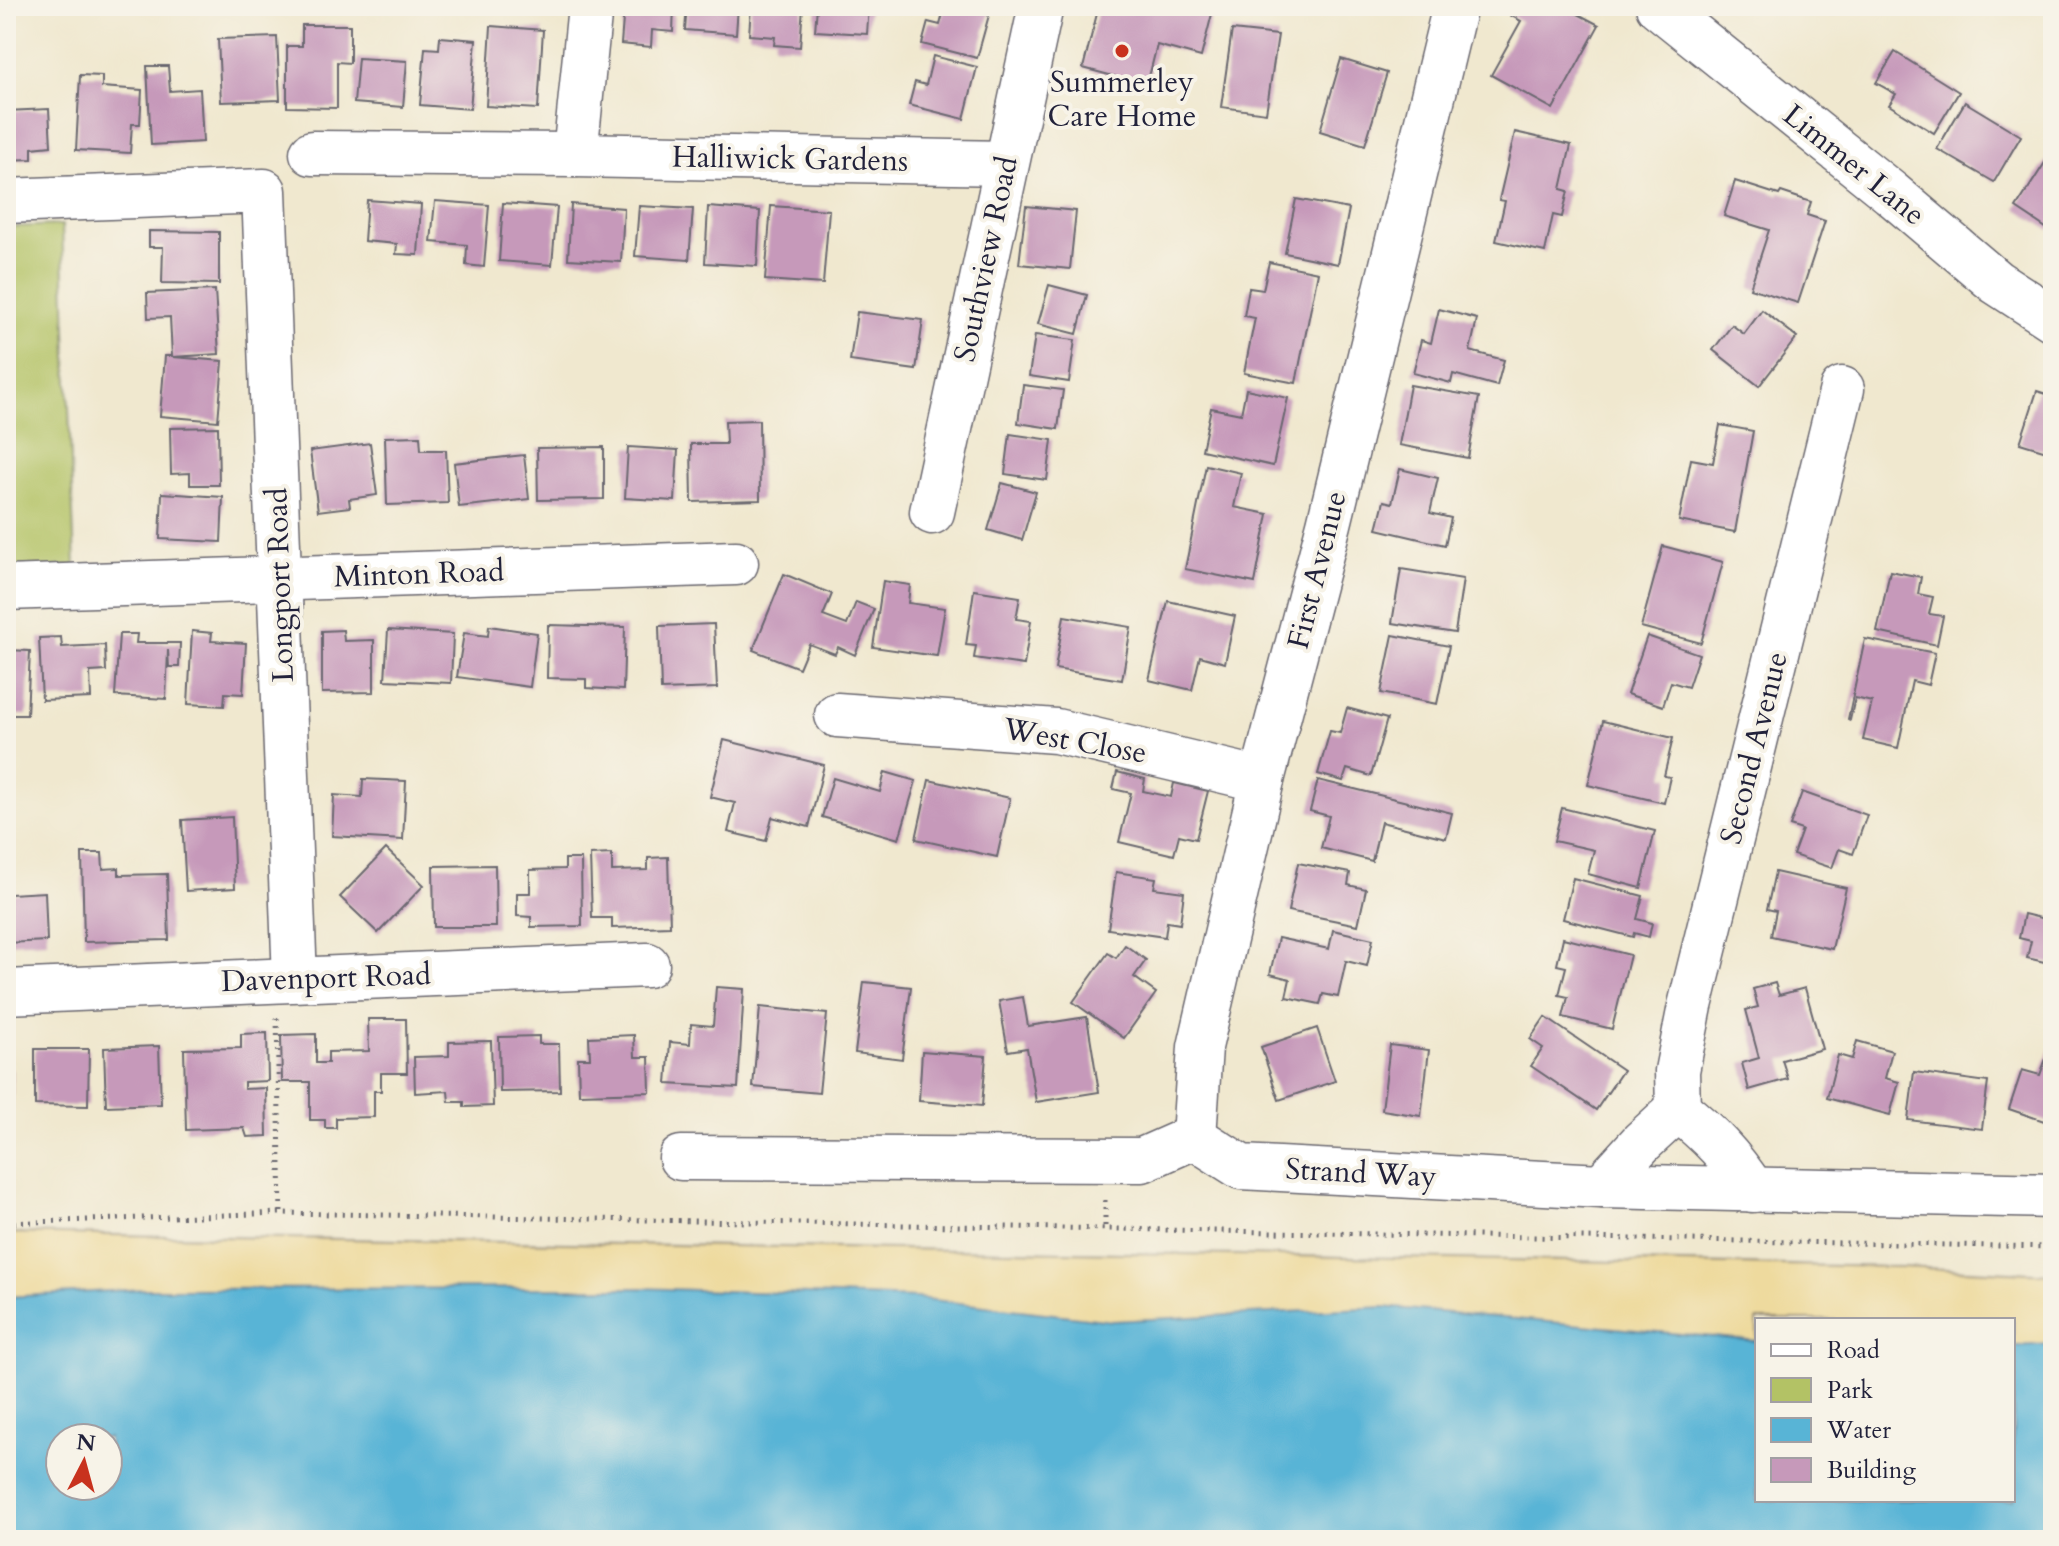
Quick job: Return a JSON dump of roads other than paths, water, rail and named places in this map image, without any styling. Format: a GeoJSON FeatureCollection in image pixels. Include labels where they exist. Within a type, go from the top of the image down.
{"type":"FeatureCollection","features":[{"type":"Feature","properties":{"kind":"street"},"geometry":{"type":"LineString","coordinates":[[575,155],[590,6]]}},
{"type":"Feature","properties":{"kind":"street","name":"Southview Road"},"geometry":{"type":"LineString","coordinates":[[932,512],[1041,6]]}},
{"type":"Feature","properties":{"kind":"street","name":"First Avenue"},"geometry":{"type":"LineString","coordinates":[[1194,1137],[1200,1047],[1262,780],[1329,524],[1455,6]]}},
{"type":"Feature","properties":{"kind":"street","name":"Limmer Lane"},"geometry":{"type":"LineString","coordinates":[[1658,6],[1891,193],[1996,282],[2053,319]]}},
{"type":"Feature","properties":{"kind":"street","name":"Halliwick Gardens"},"geometry":{"type":"LineString","coordinates":[[312,153],[1006,163]]}},
{"type":"Feature","properties":{"kind":"street","name":"Longport Road"},"geometry":{"type":"LineString","coordinates":[[6,201],[264,191],[280,579],[286,980]]}},
{"type":"Feature","properties":{"kind":"street","name":"Second Avenue"},"geometry":{"type":"LineString","coordinates":[[1678,1109],[1677,1071],[1690,1006],[1842,389]]}},
{"type":"Feature","properties":{"kind":"street","name":"Minton Road"},"geometry":{"type":"LineString","coordinates":[[6,588],[736,563]]}},
{"type":"Feature","properties":{"kind":"street","name":"West Close"},"geometry":{"type":"LineString","coordinates":[[837,715],[1056,731],[1262,780]]}},
{"type":"Feature","properties":{"kind":"street","name":"Davenport Road"},"geometry":{"type":"LineString","coordinates":[[6,992],[647,965]]}},
{"type":"Feature","properties":{"kind":"street"},"geometry":{"type":"LineString","coordinates":[[1602,1186],[1642,1142],[1678,1109],[1735,1161],[1753,1190]]}},
{"type":"Feature","properties":{"kind":"street"},"geometry":{"type":"LineString","coordinates":[[681,1158],[1142,1160],[1194,1137]]}},
{"type":"Feature","properties":{"kind":"street","name":"Strand Way"},"geometry":{"type":"LineString","coordinates":[[1194,1137],[1241,1167],[1602,1186],[2053,1196]]}},
{"type":"Feature","properties":{"kind":"water"},"geometry":{"type":"Polygon","coordinates":[[[640,1288],[917,1298],[1113,1321],[1384,1307],[1755,1341],[1755,1502],[2015,1502],[2015,1346],[2053,1344],[2053,1540],[6,1540],[6,1297],[144,1289],[640,1288]]]}},
{"type":"Feature","properties":{"kind":"place","name":"Summerley Care Home"},"geometry":{"type":"Point","coordinates":[1122,51]}}]}
